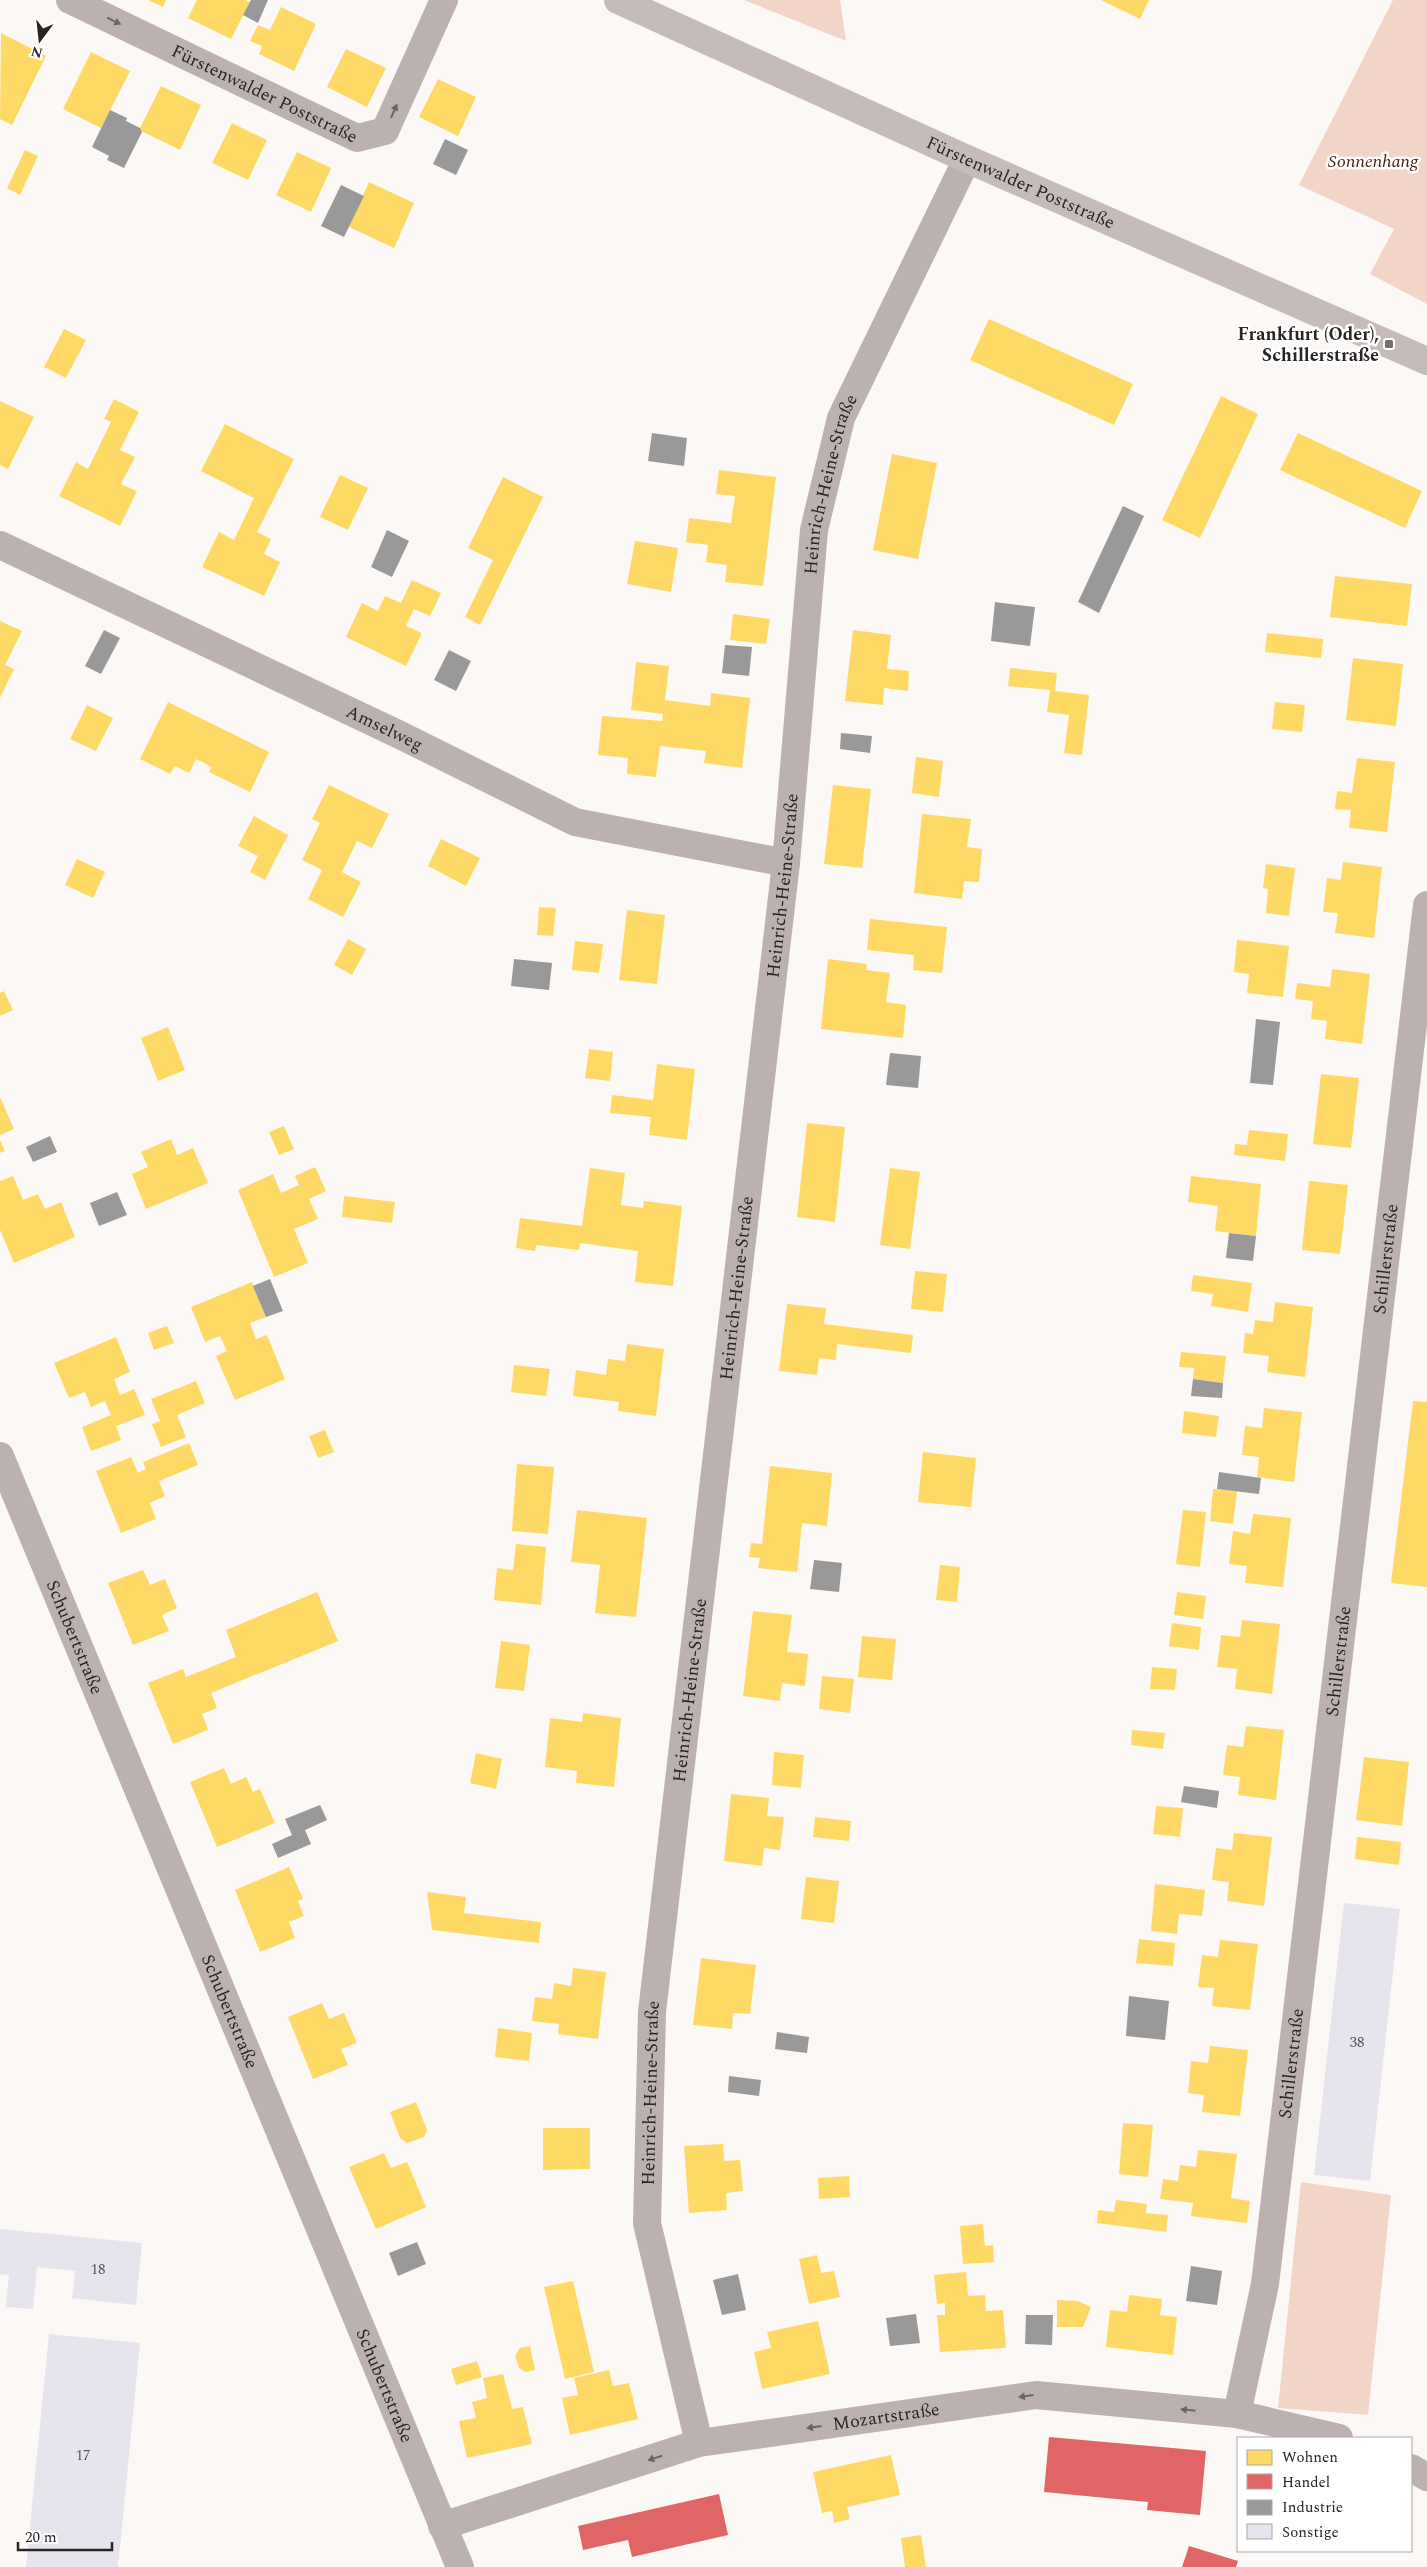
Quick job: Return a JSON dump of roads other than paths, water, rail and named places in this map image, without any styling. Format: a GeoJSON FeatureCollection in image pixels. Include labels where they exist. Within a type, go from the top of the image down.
{"type":"FeatureCollection","features":[{"type":"Feature","properties":{"kind":"street","name":"Fürstenwalder Poststraße"},"geometry":{"type":"LineString","coordinates":[[70,0],[357,138],[385,131],[444,0]]}},
{"type":"Feature","properties":{"kind":"street","name":"Fürstenwalder Poststraße"},"geometry":{"type":"LineString","coordinates":[[618,0],[967,159],[1427,361]]}},
{"type":"Feature","properties":{"kind":"street","name":"Heinrich-Heine-Straße"},"geometry":{"type":"LineString","coordinates":[[699,2443],[647,2223],[652,2012],[786,863],[814,530],[841,418],[967,159]]}},
{"type":"Feature","properties":{"kind":"street","name":"Amselweg"},"geometry":{"type":"LineString","coordinates":[[0,545],[400,735],[575,822],[786,863]]}},
{"type":"Feature","properties":{"kind":"street","name":"Schillerstraße"},"geometry":{"type":"LineString","coordinates":[[1237,2414],[1265,2284],[1427,905]]}},
{"type":"Feature","properties":{"kind":"street","name":"Schubertstraße"},"geometry":{"type":"LineString","coordinates":[[0,1456],[460,2567]]}},
{"type":"Feature","properties":{"kind":"street","name":"Mozartstraße"},"geometry":{"type":"LineString","coordinates":[[442,2526],[699,2443],[1036,2395],[1237,2414],[1335,2437]]}},
{"type":"Feature","properties":{"kind":"street"},"geometry":{"type":"LineString","coordinates":[[1412,2469],[1427,2477]]}},
{"type":"Feature","properties":{"kind":"place","name":"Frankfurt (Oder), Schillerstraße"},"geometry":{"type":"Point","coordinates":[1389,344]}},
{"type":"Feature","properties":{"kind":"park label","name":"Sonnenhang"},"geometry":{"type":"Point","coordinates":[1373,161]}}]}
